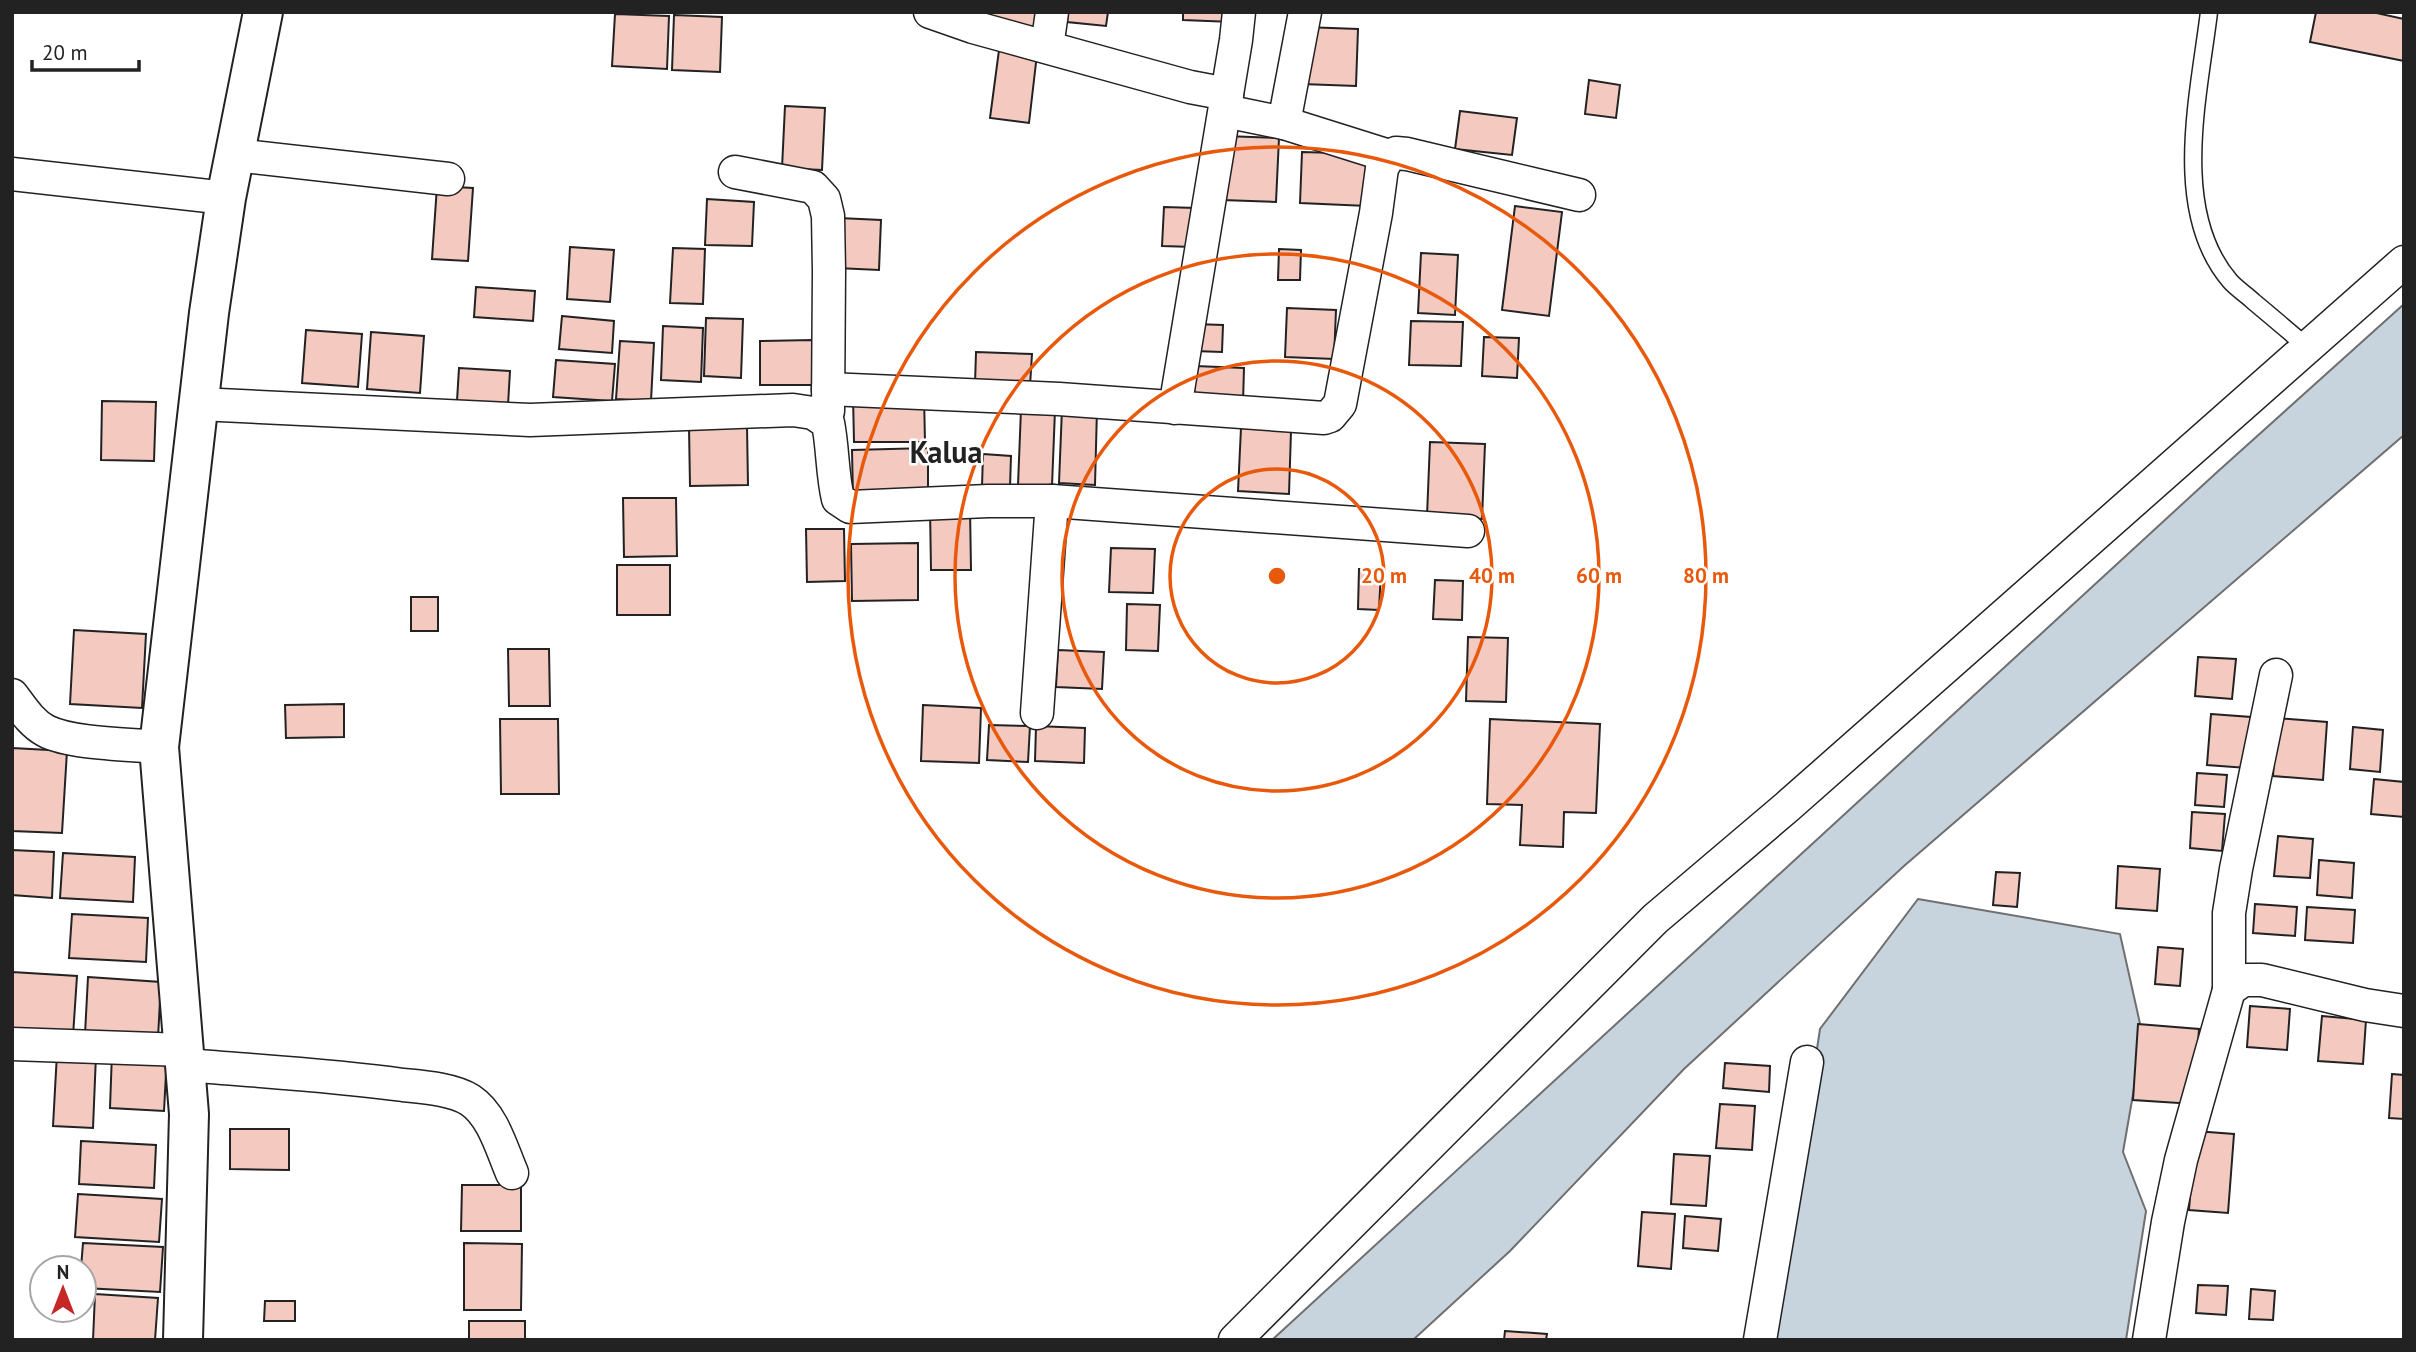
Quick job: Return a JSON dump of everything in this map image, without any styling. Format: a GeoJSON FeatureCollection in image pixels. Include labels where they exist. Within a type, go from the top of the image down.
{"type":"FeatureCollection","features":[{"type":"Feature","properties":{"kind":"street"},"geometry":{"type":"LineString","coordinates":[[183,1340],[189,1114],[159,747],[209,313],[226,198],[263,12]]}},
{"type":"Feature","properties":{"kind":"street"},"geometry":{"type":"LineString","coordinates":[[930,12],[973,27],[1190,87],[1226,103],[1389,156]]}},
{"type":"Feature","properties":{"kind":"street"},"geometry":{"type":"LineString","coordinates":[[1047,47],[1052,12]]}},
{"type":"Feature","properties":{"kind":"street"},"geometry":{"type":"LineString","coordinates":[[1175,408],[1239,12]]}},
{"type":"Feature","properties":{"kind":"street"},"geometry":{"type":"LineString","coordinates":[[1284,123],[1305,12]]}},
{"type":"Feature","properties":{"kind":"street"},"geometry":{"type":"LineString","coordinates":[[828,389],[1059,399],[1317,419],[1330,416],[1336,412],[1343,391],[1382,168],[1389,156],[1396,153],[1407,154],[1579,195]]}},
{"type":"Feature","properties":{"kind":"street"},"geometry":{"type":"LineString","coordinates":[[234,155],[448,179]]}},
{"type":"Feature","properties":{"kind":"street"},"geometry":{"type":"LineString","coordinates":[[735,172],[813,187],[824,199],[828,216],[828,423],[833,479],[838,499],[850,507],[1052,501],[1468,531]]}},
{"type":"Feature","properties":{"kind":"street"},"geometry":{"type":"LineString","coordinates":[[12,174],[226,198]]}},
{"type":"Feature","properties":{"kind":"street"},"geometry":{"type":"LineString","coordinates":[[1235,1340],[1655,919],[1787,807],[2404,262]]}},
{"type":"Feature","properties":{"kind":"street"},"geometry":{"type":"LineString","coordinates":[[199,404],[530,420],[793,410],[813,413],[828,423]]}},
{"type":"Feature","properties":{"kind":"street"},"geometry":{"type":"LineString","coordinates":[[1037,713],[1052,501]]}},
{"type":"Feature","properties":{"kind":"street"},"geometry":{"type":"LineString","coordinates":[[2154,1339],[2168,1222],[2181,1160],[2230,990],[2228,945],[2231,902],[2276,676]]}},
{"type":"Feature","properties":{"kind":"street"},"geometry":{"type":"LineString","coordinates":[[12,695],[31,720],[46,731],[69,738],[159,747]]}},
{"type":"Feature","properties":{"kind":"street"},"geometry":{"type":"LineString","coordinates":[[2230,990],[2243,980],[2262,980],[2365,1005],[2404,1011]]}},
{"type":"Feature","properties":{"kind":"street"},"geometry":{"type":"LineString","coordinates":[[12,1044],[185,1058],[375,1081],[453,1094],[470,1100],[482,1112],[512,1174]]}},
{"type":"Feature","properties":{"kind":"street"},"geometry":{"type":"LineString","coordinates":[[1760,1340],[1807,1062]]}},
{"type":"Feature","properties":{"kind":"lane"},"geometry":{"type":"LineString","coordinates":[[2209,12],[2192,152],[2202,231],[2213,256],[2231,282],[2307,347]]}},
{"type":"Feature","properties":{"kind":"shaded area"},"geometry":{"type":"Polygon","coordinates":[[[2404,304],[2404,435],[1904,866],[1684,1069],[1510,1251],[1413,1340],[1272,1340],[2215,474],[2404,304]]]}},
{"type":"Feature","properties":{"kind":"shaded area"},"geometry":{"type":"Polygon","coordinates":[[[1918,899],[2120,934],[2143,1037],[2123,1152],[2146,1211],[2126,1340],[1773,1340],[1820,1029],[1918,899]]]}},
{"type":"Feature","properties":{"kind":"building"},"geometry":{"type":"Polygon","coordinates":[[[990,12],[1037,12],[1035,27],[989,21],[990,12]]]}},
{"type":"Feature","properties":{"kind":"building"},"geometry":{"type":"Polygon","coordinates":[[[1068,12],[1108,12],[1106,26],[1067,22],[1068,12]]]}},
{"type":"Feature","properties":{"kind":"building"},"geometry":{"type":"Polygon","coordinates":[[[1183,12],[1232,12],[1232,22],[1183,20],[1183,12]]]}},
{"type":"Feature","properties":{"kind":"building"},"geometry":{"type":"Polygon","coordinates":[[[2316,12],[2372,12],[2404,19],[2404,61],[2310,42],[2316,12]]]}},
{"type":"Feature","properties":{"kind":"building"},"geometry":{"type":"Polygon","coordinates":[[[615,14],[669,16],[667,69],[612,66],[615,14]]]}},
{"type":"Feature","properties":{"kind":"building"},"geometry":{"type":"Polygon","coordinates":[[[674,15],[722,17],[720,72],[672,70],[674,15]]]}},
{"type":"Feature","properties":{"kind":"building"},"geometry":{"type":"Polygon","coordinates":[[[1304,27],[1358,29],[1356,86],[1302,84],[1304,27]]]}},
{"type":"Feature","properties":{"kind":"building"},"geometry":{"type":"Polygon","coordinates":[[[999,50],[1037,54],[1029,123],[990,118],[999,50]]]}},
{"type":"Feature","properties":{"kind":"building"},"geometry":{"type":"Polygon","coordinates":[[[1589,80],[1620,85],[1616,118],[1585,114],[1589,80]]]}},
{"type":"Feature","properties":{"kind":"building"},"geometry":{"type":"Polygon","coordinates":[[[785,106],[825,108],[822,170],[782,168],[785,106]]]}},
{"type":"Feature","properties":{"kind":"building"},"geometry":{"type":"Polygon","coordinates":[[[1460,111],[1517,118],[1512,155],[1455,149],[1460,111]]]}},
{"type":"Feature","properties":{"kind":"building"},"geometry":{"type":"Polygon","coordinates":[[[1225,136],[1279,138],[1276,202],[1222,200],[1225,136]]]}},
{"type":"Feature","properties":{"kind":"building"},"geometry":{"type":"Polygon","coordinates":[[[1302,152],[1369,154],[1367,206],[1300,203],[1302,152]]]}},
{"type":"Feature","properties":{"kind":"building"},"geometry":{"type":"Polygon","coordinates":[[[437,186],[473,188],[468,261],[432,259],[437,186]]]}},
{"type":"Feature","properties":{"kind":"building"},"geometry":{"type":"Polygon","coordinates":[[[707,199],[754,202],[752,246],[705,245],[707,199]]]}},
{"type":"Feature","properties":{"kind":"building"},"geometry":{"type":"Polygon","coordinates":[[[1515,206],[1562,212],[1549,316],[1502,310],[1515,206]]]}},
{"type":"Feature","properties":{"kind":"building"},"geometry":{"type":"Polygon","coordinates":[[[1164,207],[1196,208],[1194,247],[1162,246],[1164,207]]]}},
{"type":"Feature","properties":{"kind":"building"},"geometry":{"type":"Polygon","coordinates":[[[839,218],[881,220],[879,270],[837,268],[839,218]]]}},
{"type":"Feature","properties":{"kind":"building"},"geometry":{"type":"Polygon","coordinates":[[[570,247],[614,250],[610,302],[567,299],[570,247]]]}},
{"type":"Feature","properties":{"kind":"building"},"geometry":{"type":"Polygon","coordinates":[[[673,248],[705,249],[703,304],[670,303],[673,248]]]}},
{"type":"Feature","properties":{"kind":"building"},"geometry":{"type":"Polygon","coordinates":[[[1279,249],[1301,250],[1300,280],[1278,280],[1279,249]]]}},
{"type":"Feature","properties":{"kind":"building"},"geometry":{"type":"Polygon","coordinates":[[[1421,253],[1458,255],[1455,315],[1418,313],[1421,253]]]}},
{"type":"Feature","properties":{"kind":"building"},"geometry":{"type":"Polygon","coordinates":[[[476,287],[535,291],[533,321],[474,317],[476,287]]]}},
{"type":"Feature","properties":{"kind":"building"},"geometry":{"type":"Polygon","coordinates":[[[1287,308],[1336,310],[1334,359],[1285,357],[1287,308]]]}},
{"type":"Feature","properties":{"kind":"building"},"geometry":{"type":"Polygon","coordinates":[[[562,316],[614,321],[612,353],[559,349],[562,316]]]}},
{"type":"Feature","properties":{"kind":"building"},"geometry":{"type":"Polygon","coordinates":[[[706,318],[743,319],[741,378],[704,376],[706,318]]]}},
{"type":"Feature","properties":{"kind":"building"},"geometry":{"type":"Polygon","coordinates":[[[1411,321],[1463,322],[1461,366],[1409,365],[1411,321]]]}},
{"type":"Feature","properties":{"kind":"building"},"geometry":{"type":"Polygon","coordinates":[[[1195,324],[1223,325],[1222,352],[1194,351],[1195,324]]]}},
{"type":"Feature","properties":{"kind":"building"},"geometry":{"type":"Polygon","coordinates":[[[663,326],[703,328],[701,382],[661,380],[663,326]]]}},
{"type":"Feature","properties":{"kind":"building"},"geometry":{"type":"Polygon","coordinates":[[[306,330],[362,334],[358,387],[302,383],[306,330]]]}},
{"type":"Feature","properties":{"kind":"building"},"geometry":{"type":"Polygon","coordinates":[[[371,332],[424,336],[420,393],[367,389],[371,332]]]}},
{"type":"Feature","properties":{"kind":"building"},"geometry":{"type":"Polygon","coordinates":[[[1484,337],[1519,338],[1517,378],[1482,376],[1484,337]]]}},
{"type":"Feature","properties":{"kind":"building"},"geometry":{"type":"Polygon","coordinates":[[[812,340],[813,385],[760,385],[760,341],[812,340]]]}},
{"type":"Feature","properties":{"kind":"building"},"geometry":{"type":"Polygon","coordinates":[[[620,341],[654,343],[651,401],[616,399],[620,341]]]}},
{"type":"Feature","properties":{"kind":"building"},"geometry":{"type":"Polygon","coordinates":[[[976,352],[1032,354],[1030,386],[975,384],[976,352]]]}},
{"type":"Feature","properties":{"kind":"building"},"geometry":{"type":"Polygon","coordinates":[[[556,360],[615,364],[612,401],[553,397],[556,360]]]}},
{"type":"Feature","properties":{"kind":"building"},"geometry":{"type":"Polygon","coordinates":[[[1195,366],[1244,368],[1243,403],[1194,401],[1195,366]]]}},
{"type":"Feature","properties":{"kind":"building"},"geometry":{"type":"Polygon","coordinates":[[[459,368],[510,371],[508,405],[457,401],[459,368]]]}},
{"type":"Feature","properties":{"kind":"building"},"geometry":{"type":"Polygon","coordinates":[[[924,395],[925,442],[854,442],[853,397],[924,395]]]}},
{"type":"Feature","properties":{"kind":"building"},"geometry":{"type":"Polygon","coordinates":[[[102,401],[156,402],[154,461],[101,460],[102,401]]]}},
{"type":"Feature","properties":{"kind":"building"},"geometry":{"type":"Polygon","coordinates":[[[1062,408],[1097,409],[1095,485],[1059,483],[1062,408]]]}},
{"type":"Feature","properties":{"kind":"building"},"geometry":{"type":"Polygon","coordinates":[[[1021,409],[1055,410],[1052,486],[1018,485],[1021,409]]]}},
{"type":"Feature","properties":{"kind":"building"},"geometry":{"type":"Polygon","coordinates":[[[747,426],[748,485],[690,486],[689,427],[747,426]]]}},
{"type":"Feature","properties":{"kind":"building"},"geometry":{"type":"Polygon","coordinates":[[[1241,428],[1291,431],[1289,494],[1238,491],[1241,428]]]}},
{"type":"Feature","properties":{"kind":"building"},"geometry":{"type":"Polygon","coordinates":[[[1430,442],[1485,444],[1482,519],[1427,516],[1430,442]]]}},
{"type":"Feature","properties":{"kind":"building"},"geometry":{"type":"Polygon","coordinates":[[[928,448],[928,497],[853,498],[852,450],[928,448]]]}},
{"type":"Feature","properties":{"kind":"building"},"geometry":{"type":"Polygon","coordinates":[[[983,454],[1011,456],[1010,487],[982,486],[983,454]]]}},
{"type":"Feature","properties":{"kind":"building"},"geometry":{"type":"Polygon","coordinates":[[[623,498],[676,498],[677,556],[624,557],[623,498]]]}},
{"type":"Feature","properties":{"kind":"building"},"geometry":{"type":"Polygon","coordinates":[[[930,508],[970,508],[971,570],[931,570],[930,508]]]}},
{"type":"Feature","properties":{"kind":"building"},"geometry":{"type":"Polygon","coordinates":[[[806,529],[844,529],[845,581],[807,582],[806,529]]]}},
{"type":"Feature","properties":{"kind":"building"},"geometry":{"type":"Polygon","coordinates":[[[918,543],[918,600],[852,601],[851,544],[918,543]]]}},
{"type":"Feature","properties":{"kind":"building"},"geometry":{"type":"Polygon","coordinates":[[[1111,548],[1155,549],[1153,593],[1109,592],[1111,548]]]}},
{"type":"Feature","properties":{"kind":"building"},"geometry":{"type":"Polygon","coordinates":[[[617,565],[670,565],[670,615],[617,615],[617,565]]]}},
{"type":"Feature","properties":{"kind":"building"},"geometry":{"type":"Polygon","coordinates":[[[1359,569],[1381,570],[1379,610],[1358,609],[1359,569]]]}},
{"type":"Feature","properties":{"kind":"building"},"geometry":{"type":"Polygon","coordinates":[[[1435,580],[1463,581],[1462,620],[1433,619],[1435,580]]]}},
{"type":"Feature","properties":{"kind":"building"},"geometry":{"type":"Polygon","coordinates":[[[411,597],[438,597],[438,631],[411,631],[411,597]]]}},
{"type":"Feature","properties":{"kind":"building"},"geometry":{"type":"Polygon","coordinates":[[[1127,604],[1160,605],[1158,651],[1126,650],[1127,604]]]}},
{"type":"Feature","properties":{"kind":"building"},"geometry":{"type":"Polygon","coordinates":[[[74,630],[146,634],[142,708],[70,704],[74,630]]]}},
{"type":"Feature","properties":{"kind":"building"},"geometry":{"type":"Polygon","coordinates":[[[1468,637],[1508,638],[1506,702],[1466,701],[1468,637]]]}},
{"type":"Feature","properties":{"kind":"building"},"geometry":{"type":"Polygon","coordinates":[[[508,649],[549,649],[550,706],[509,706],[508,649]]]}},
{"type":"Feature","properties":{"kind":"building"},"geometry":{"type":"Polygon","coordinates":[[[1058,650],[1104,652],[1102,689],[1056,687],[1058,650]]]}},
{"type":"Feature","properties":{"kind":"building"},"geometry":{"type":"Polygon","coordinates":[[[2198,657],[2236,659],[2232,699],[2195,696],[2198,657]]]}},
{"type":"Feature","properties":{"kind":"building"},"geometry":{"type":"Polygon","coordinates":[[[344,704],[344,737],[286,738],[285,705],[344,704]]]}},
{"type":"Feature","properties":{"kind":"building"},"geometry":{"type":"Polygon","coordinates":[[[923,705],[981,708],[979,763],[921,761],[923,705]]]}},
{"type":"Feature","properties":{"kind":"building"},"geometry":{"type":"Polygon","coordinates":[[[2211,714],[2251,717],[2247,768],[2207,765],[2211,714]]]}},
{"type":"Feature","properties":{"kind":"building"},"geometry":{"type":"Polygon","coordinates":[[[2277,718],[2327,722],[2323,780],[2273,776],[2277,718]]]}},
{"type":"Feature","properties":{"kind":"building"},"geometry":{"type":"Polygon","coordinates":[[[500,719],[558,719],[559,794],[501,794],[500,719]]]}},
{"type":"Feature","properties":{"kind":"building"},"geometry":{"type":"Polygon","coordinates":[[[1490,719],[1600,724],[1596,813],[1564,812],[1563,847],[1520,845],[1522,805],[1487,804],[1490,719]]]}},
{"type":"Feature","properties":{"kind":"building"},"geometry":{"type":"Polygon","coordinates":[[[989,725],[1030,726],[1028,762],[987,760],[989,725]]]}},
{"type":"Feature","properties":{"kind":"building"},"geometry":{"type":"Polygon","coordinates":[[[1036,726],[1085,728],[1084,763],[1035,761],[1036,726]]]}},
{"type":"Feature","properties":{"kind":"building"},"geometry":{"type":"Polygon","coordinates":[[[2353,727],[2383,730],[2380,772],[2350,769],[2353,727]]]}},
{"type":"Feature","properties":{"kind":"building"},"geometry":{"type":"Polygon","coordinates":[[[12,748],[67,751],[62,833],[12,831],[12,748]]]}},
{"type":"Feature","properties":{"kind":"building"},"geometry":{"type":"Polygon","coordinates":[[[2197,773],[2227,775],[2224,807],[2195,805],[2197,773]]]}},
{"type":"Feature","properties":{"kind":"building"},"geometry":{"type":"Polygon","coordinates":[[[2374,779],[2404,782],[2404,817],[2371,814],[2374,779]]]}},
{"type":"Feature","properties":{"kind":"building"},"geometry":{"type":"Polygon","coordinates":[[[2192,812],[2225,814],[2222,851],[2190,848],[2192,812]]]}},
{"type":"Feature","properties":{"kind":"building"},"geometry":{"type":"Polygon","coordinates":[[[2278,836],[2313,839],[2310,878],[2274,876],[2278,836]]]}},
{"type":"Feature","properties":{"kind":"building"},"geometry":{"type":"Polygon","coordinates":[[[12,850],[54,852],[52,898],[12,895],[12,850]]]}},
{"type":"Feature","properties":{"kind":"building"},"geometry":{"type":"Polygon","coordinates":[[[63,853],[135,857],[133,902],[60,898],[63,853]]]}},
{"type":"Feature","properties":{"kind":"building"},"geometry":{"type":"Polygon","coordinates":[[[2319,860],[2354,863],[2352,898],[2317,895],[2319,860]]]}},
{"type":"Feature","properties":{"kind":"building"},"geometry":{"type":"Polygon","coordinates":[[[2118,866],[2160,869],[2157,911],[2116,908],[2118,866]]]}},
{"type":"Feature","properties":{"kind":"building"},"geometry":{"type":"Polygon","coordinates":[[[1996,872],[2020,873],[2017,907],[1993,905],[1996,872]]]}},
{"type":"Feature","properties":{"kind":"building"},"geometry":{"type":"Polygon","coordinates":[[[2255,904],[2297,907],[2295,936],[2253,933],[2255,904]]]}},
{"type":"Feature","properties":{"kind":"building"},"geometry":{"type":"Polygon","coordinates":[[[2307,907],[2355,910],[2353,943],[2305,940],[2307,907]]]}},
{"type":"Feature","properties":{"kind":"building"},"geometry":{"type":"Polygon","coordinates":[[[72,914],[148,918],[146,962],[69,958],[72,914]]]}},
{"type":"Feature","properties":{"kind":"building"},"geometry":{"type":"Polygon","coordinates":[[[2158,947],[2183,949],[2180,986],[2155,984],[2158,947]]]}},
{"type":"Feature","properties":{"kind":"building"},"geometry":{"type":"Polygon","coordinates":[[[12,972],[77,976],[73,1036],[12,1033],[12,972]]]}},
{"type":"Feature","properties":{"kind":"building"},"geometry":{"type":"Polygon","coordinates":[[[88,977],[161,982],[158,1038],[85,1034],[88,977]]]}},
{"type":"Feature","properties":{"kind":"building"},"geometry":{"type":"Polygon","coordinates":[[[2250,1006],[2290,1009],[2287,1050],[2247,1047],[2250,1006]]]}},
{"type":"Feature","properties":{"kind":"building"},"geometry":{"type":"Polygon","coordinates":[[[2322,1016],[2366,1020],[2363,1064],[2318,1061],[2322,1016]]]}},
{"type":"Feature","properties":{"kind":"building"},"geometry":{"type":"Polygon","coordinates":[[[2138,1024],[2199,1029],[2194,1104],[2133,1100],[2138,1024]]]}},
{"type":"Feature","properties":{"kind":"building"},"geometry":{"type":"Polygon","coordinates":[[[112,1052],[167,1055],[164,1111],[110,1108],[112,1052]]]}},
{"type":"Feature","properties":{"kind":"building"},"geometry":{"type":"Polygon","coordinates":[[[57,1053],[96,1055],[93,1128],[53,1126],[57,1053]]]}},
{"type":"Feature","properties":{"kind":"building"},"geometry":{"type":"Polygon","coordinates":[[[1725,1063],[1770,1066],[1769,1092],[1723,1088],[1725,1063]]]}},
{"type":"Feature","properties":{"kind":"building"},"geometry":{"type":"Polygon","coordinates":[[[2392,1074],[2404,1075],[2404,1119],[2389,1118],[2392,1074]]]}},
{"type":"Feature","properties":{"kind":"building"},"geometry":{"type":"Polygon","coordinates":[[[1720,1104],[1755,1106],[1752,1150],[1716,1148],[1720,1104]]]}},
{"type":"Feature","properties":{"kind":"building"},"geometry":{"type":"Polygon","coordinates":[[[230,1129],[289,1129],[289,1170],[230,1169],[230,1129]]]}},
{"type":"Feature","properties":{"kind":"building"},"geometry":{"type":"Polygon","coordinates":[[[2195,1131],[2234,1134],[2228,1213],[2189,1210],[2195,1131]]]}},
{"type":"Feature","properties":{"kind":"building"},"geometry":{"type":"Polygon","coordinates":[[[81,1141],[156,1145],[154,1188],[79,1184],[81,1141]]]}},
{"type":"Feature","properties":{"kind":"building"},"geometry":{"type":"Polygon","coordinates":[[[1674,1154],[1710,1156],[1706,1206],[1671,1204],[1674,1154]]]}},
{"type":"Feature","properties":{"kind":"building"},"geometry":{"type":"Polygon","coordinates":[[[462,1185],[521,1185],[521,1231],[461,1231],[462,1185]]]}},
{"type":"Feature","properties":{"kind":"building"},"geometry":{"type":"Polygon","coordinates":[[[78,1194],[162,1199],[159,1242],[75,1237],[78,1194]]]}},
{"type":"Feature","properties":{"kind":"building"},"geometry":{"type":"Polygon","coordinates":[[[1642,1212],[1675,1214],[1671,1269],[1638,1266],[1642,1212]]]}},
{"type":"Feature","properties":{"kind":"building"},"geometry":{"type":"Polygon","coordinates":[[[1685,1216],[1721,1219],[1718,1251],[1683,1248],[1685,1216]]]}},
{"type":"Feature","properties":{"kind":"building"},"geometry":{"type":"Polygon","coordinates":[[[83,1243],[163,1247],[160,1292],[98,1289],[98,1254],[82,1254],[83,1243]]]}},
{"type":"Feature","properties":{"kind":"building"},"geometry":{"type":"Polygon","coordinates":[[[464,1243],[522,1244],[521,1310],[464,1310],[464,1243]]]}},
{"type":"Feature","properties":{"kind":"building"},"geometry":{"type":"Polygon","coordinates":[[[2198,1285],[2228,1286],[2226,1315],[2196,1313],[2198,1285]]]}},
{"type":"Feature","properties":{"kind":"building"},"geometry":{"type":"Polygon","coordinates":[[[2251,1289],[2275,1291],[2273,1320],[2249,1319],[2251,1289]]]}},
{"type":"Feature","properties":{"kind":"building"},"geometry":{"type":"Polygon","coordinates":[[[98,1294],[158,1298],[155,1340],[93,1340],[94,1324],[98,1324],[98,1294]]]}},
{"type":"Feature","properties":{"kind":"building"},"geometry":{"type":"Polygon","coordinates":[[[265,1301],[295,1301],[295,1321],[264,1321],[265,1301]]]}},
{"type":"Feature","properties":{"kind":"building"},"geometry":{"type":"Polygon","coordinates":[[[469,1321],[525,1321],[525,1340],[469,1340],[469,1321]]]}},
{"type":"Feature","properties":{"kind":"building"},"geometry":{"type":"Polygon","coordinates":[[[1505,1331],[1547,1334],[1546,1340],[1504,1340],[1505,1331]]]}},
{"type":"Feature","properties":{"kind":"district","name":"Kalua"},"geometry":{"type":"Point","coordinates":[946,453]}}]}
